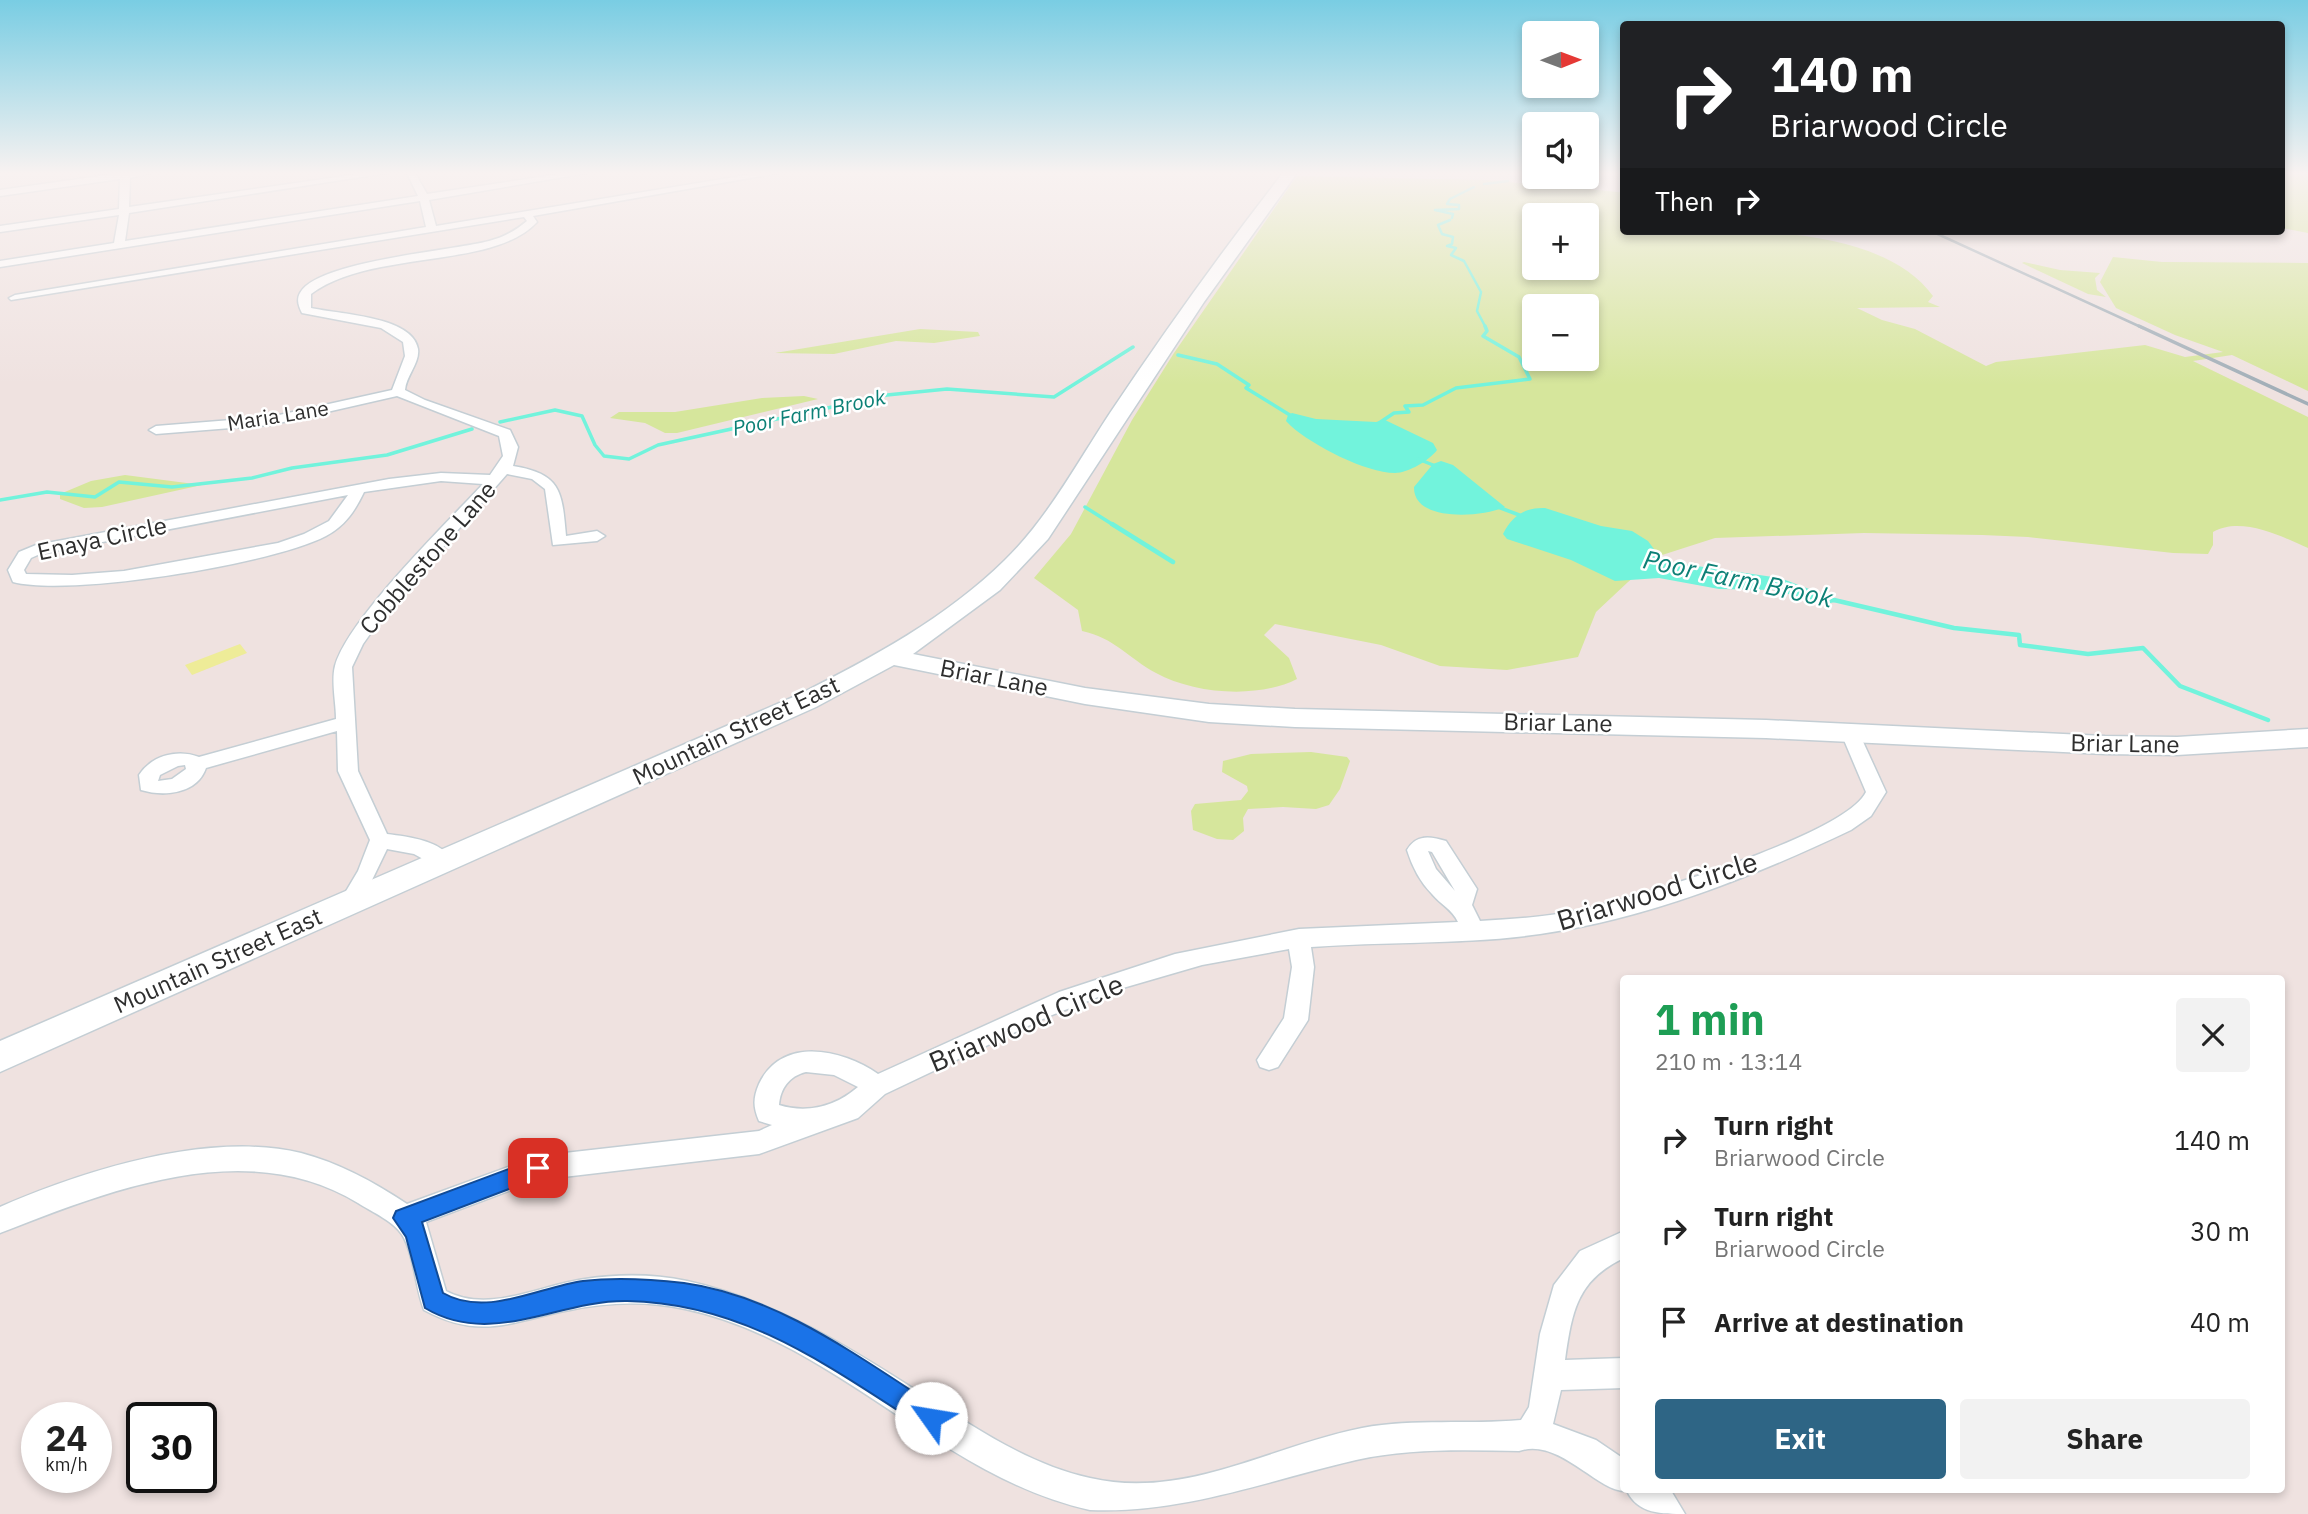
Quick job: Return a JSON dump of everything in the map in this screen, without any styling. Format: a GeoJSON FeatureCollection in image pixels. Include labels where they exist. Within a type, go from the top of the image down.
{"type":"FeatureCollection","features":[{"type":"Feature","properties":{"kind":"main road","name":"Mountain Street East"},"geometry":{"type":"LineString","coordinates":[[0,1057],[752,726],[891,657],[970,603],[1027,549],[1068,495],[1238,244]]}},
{"type":"Feature","properties":{"kind":"main road","name":"Briar Lane"},"geometry":{"type":"LineString","coordinates":[[891,657],[1085,696],[1209,713],[1850,733],[2105,745],[2230,744],[2308,738]]}},
{"type":"Feature","properties":{"kind":"street"},"geometry":{"type":"LineString","coordinates":[[0,264],[128,244]]}},
{"type":"Feature","properties":{"kind":"street"},"geometry":{"type":"LineString","coordinates":[[15,298],[343,244]]}},
{"type":"Feature","properties":{"kind":"street"},"geometry":{"type":"LineString","coordinates":[[398,388],[409,363],[411,343],[402,334],[378,323],[306,311],[303,300],[306,292],[347,272],[486,244]]}},
{"type":"Feature","properties":{"kind":"street","name":"Maria Lane"},"geometry":{"type":"LineString","coordinates":[[156,430],[270,421],[398,388]]}},
{"type":"Feature","properties":{"kind":"street","name":"Cobblestone Lane"},"geometry":{"type":"LineString","coordinates":[[380,840],[348,771],[343,667],[354,644],[408,574],[510,461],[512,445],[505,433],[420,403],[398,388]]}},
{"type":"Feature","properties":{"kind":"street","name":"Enaya Circle"},"geometry":{"type":"LineString","coordinates":[[358,489],[348,510],[335,523],[311,537],[274,549],[109,580],[19,579],[16,569],[25,555],[36,550],[358,489],[441,477],[532,472],[547,480],[553,490],[559,542],[568,543],[597,536]]}},
{"type":"Feature","properties":{"kind":"street"},"geometry":{"type":"LineString","coordinates":[[197,764],[344,723]]}},
{"type":"Feature","properties":{"kind":"street","name":"Briarwood Circle"},"geometry":{"type":"LineString","coordinates":[[876,1086],[930,1065],[1094,988],[1201,956],[1299,938],[1544,926],[1608,912],[1757,863],[1849,822],[1867,807],[1876,792],[1850,733]]}},
{"type":"Feature","properties":{"kind":"street"},"geometry":{"type":"LineString","coordinates":[[350,903],[368,871],[380,840],[417,847],[437,855],[443,862]]}},
{"type":"Feature","properties":{"kind":"street"},"geometry":{"type":"LineString","coordinates":[[1461,905],[1473,930]]}},
{"type":"Feature","properties":{"kind":"street"},"geometry":{"type":"LineString","coordinates":[[1269,1060],[1296,1020],[1303,967],[1299,938]]}},
{"type":"Feature","properties":{"kind":"street"},"geometry":{"type":"LineString","coordinates":[[404,1218],[538,1168],[759,1142],[849,1110],[876,1086],[859,1072],[831,1063],[790,1065],[779,1072],[769,1091],[766,1107],[768,1113],[790,1120],[818,1119]]}},
{"type":"Feature","properties":{"kind":"street"},"geometry":{"type":"LineString","coordinates":[[0,1220],[51,1198],[119,1177],[248,1160],[286,1162],[314,1170],[351,1186],[404,1218],[416,1231],[433,1300],[451,1310],[472,1313],[524,1309],[580,1293],[626,1290],[686,1295],[723,1304],[752,1313],[820,1348],[1023,1472],[1110,1498],[1142,1500],[1224,1485],[1336,1449],[1380,1440],[1519,1436],[1531,1432],[1584,1451],[1620,1474]]}},
{"type":"Feature","properties":{"kind":"street"},"geometry":{"type":"LineString","coordinates":[[1531,1432],[1543,1412],[1554,1334],[1564,1295],[1590,1260],[1620,1246]]}},
{"type":"Feature","properties":{"kind":"street"},"geometry":{"type":"LineString","coordinates":[[1550,1375],[1620,1373]]}},
{"type":"Feature","properties":{"kind":"street"},"geometry":{"type":"LineString","coordinates":[[1648,1493],[1659,1501],[1669,1514]]}},
{"type":"Feature","properties":{"kind":"shaded area"},"geometry":{"type":"Polygon","coordinates":[[[1250,244],[1522,244],[1522,280],[1599,280],[1599,244],[1842,244],[1873,253],[1907,271],[1933,296],[1928,302],[1940,307],[1857,308],[1882,320],[1915,329],[1986,366],[1996,362],[2145,345],[2185,357],[2223,352],[2175,335],[2116,308],[2100,282],[2113,257],[2162,262],[2308,263],[2308,391],[2232,355],[2193,361],[2308,417],[2308,548],[2261,530],[2236,526],[2213,532],[2213,545],[2208,554],[1982,535],[1864,533],[1715,538],[1659,556],[1628,582],[1596,612],[1578,657],[1507,670],[1440,666],[1381,645],[1275,624],[1264,635],[1289,658],[1297,679],[1264,689],[1226,691],[1189,686],[1171,680],[1146,667],[1104,638],[1082,631],[1078,610],[1034,578],[1071,534],[1132,420],[1174,353],[1250,244]]]}},
{"type":"Feature","properties":{"kind":"shaded area"},"geometry":{"type":"Polygon","coordinates":[[[2022,263],[2060,270],[2100,273],[2095,278],[2097,290],[2106,297],[2088,294],[2022,263]]]}},
{"type":"Feature","properties":{"kind":"shaded area"},"geometry":{"type":"Polygon","coordinates":[[[920,329],[978,332],[980,336],[934,343],[896,341],[834,354],[775,353],[920,329]]]}},
{"type":"Feature","properties":{"kind":"shaded area"},"geometry":{"type":"Polygon","coordinates":[[[804,396],[818,399],[677,433],[665,433],[645,423],[610,418],[619,412],[675,412],[762,398],[804,396]]]}},
{"type":"Feature","properties":{"kind":"shaded area"},"geometry":{"type":"Polygon","coordinates":[[[125,475],[202,485],[102,507],[84,508],[60,499],[60,494],[91,481],[125,475]]]}},
{"type":"Feature","properties":{"kind":"shaded area"},"geometry":{"type":"Polygon","coordinates":[[[240,644],[247,653],[192,675],[185,665],[240,644]]]}},
{"type":"Feature","properties":{"kind":"shaded area"},"geometry":{"type":"Polygon","coordinates":[[[1311,752],[1347,757],[1350,761],[1340,789],[1329,805],[1316,809],[1248,809],[1243,818],[1244,831],[1233,840],[1217,839],[1193,830],[1191,811],[1195,804],[1241,800],[1248,791],[1247,786],[1222,772],[1223,761],[1251,754],[1311,752]]]}},
{"type":"Feature","properties":{"kind":"water"},"geometry":{"type":"Polygon","coordinates":[[[1292,413],[1316,419],[1376,422],[1385,420],[1433,443],[1437,450],[1429,458],[1406,471],[1383,472],[1340,457],[1300,433],[1286,421],[1292,413]]]}},
{"type":"Feature","properties":{"kind":"water"},"geometry":{"type":"Polygon","coordinates":[[[1441,461],[1453,465],[1505,507],[1467,515],[1437,512],[1425,507],[1417,499],[1414,487],[1433,464],[1441,461]]]}},
{"type":"Feature","properties":{"kind":"water"},"geometry":{"type":"Polygon","coordinates":[[[1545,508],[1601,526],[1632,531],[1648,541],[1659,556],[1676,563],[1780,578],[1841,601],[1825,604],[1773,590],[1719,589],[1659,578],[1615,581],[1571,560],[1507,539],[1503,534],[1520,514],[1531,509],[1545,508]]]}},
{"type":"Feature","properties":{"kind":"waterway"},"geometry":{"type":"LineString","coordinates":[[1452,244],[1447,246],[1456,248],[1451,255],[1464,261],[1481,292],[1477,311],[1485,326]]}},
{"type":"Feature","properties":{"kind":"waterway"},"geometry":{"type":"LineString","coordinates":[[1379,423],[1394,413],[1409,412],[1405,406],[1423,405],[1456,388],[1530,379],[1519,357],[1483,336],[1487,331],[1485,326]]}},
{"type":"Feature","properties":{"kind":"waterway","name":"Poor Farm Brook"},"geometry":{"type":"LineString","coordinates":[[500,422],[555,410],[582,416],[595,445],[604,456],[629,459],[658,445],[887,395],[947,389],[1054,397],[1133,347]]}},
{"type":"Feature","properties":{"kind":"waterway","name":"Poor Farm Brook"},"geometry":{"type":"LineString","coordinates":[[1178,355],[1217,364],[1249,385],[1246,388],[1293,417]]}},
{"type":"Feature","properties":{"kind":"waterway","name":"Poor Farm Brook"},"geometry":{"type":"LineString","coordinates":[[0,500],[47,492],[95,497],[119,482],[172,487],[252,478],[292,468],[387,455],[472,429]]}},
{"type":"Feature","properties":{"kind":"waterway","name":"Poor Farm Brook"},"geometry":{"type":"LineString","coordinates":[[1418,459],[1438,467]]}},
{"type":"Feature","properties":{"kind":"waterway"},"geometry":{"type":"LineString","coordinates":[[1085,507],[1115,526]]}},
{"type":"Feature","properties":{"kind":"waterway","name":"Poor Farm Brook"},"geometry":{"type":"LineString","coordinates":[[1498,507],[1522,516]]}},
{"type":"Feature","properties":{"kind":"waterway"},"geometry":{"type":"LineString","coordinates":[[1112,524],[1173,562]]}},
{"type":"Feature","properties":{"kind":"waterway","name":"Poor Farm Brook"},"geometry":{"type":"LineString","coordinates":[[1834,600],[1954,628],[2019,635],[2020,645],[2088,654],[2143,648],[2180,686],[2268,720]]}},
{"type":"Feature","properties":{"kind":"railway"},"geometry":{"type":"LineString","coordinates":[[1959,244],[2143,328]]}},
{"type":"Feature","properties":{"kind":"railway"},"geometry":{"type":"LineString","coordinates":[[2139,326],[2308,404]]}},
{"type":"Feature","properties":{"kind":"route"},"geometry":{"type":"LineString","coordinates":[[538,1168],[404,1218],[416,1231],[433,1300],[460,1313],[472,1313],[524,1309],[580,1293],[626,1290],[686,1295],[752,1313],[783,1328],[828,1352],[931,1418]]}}]}
